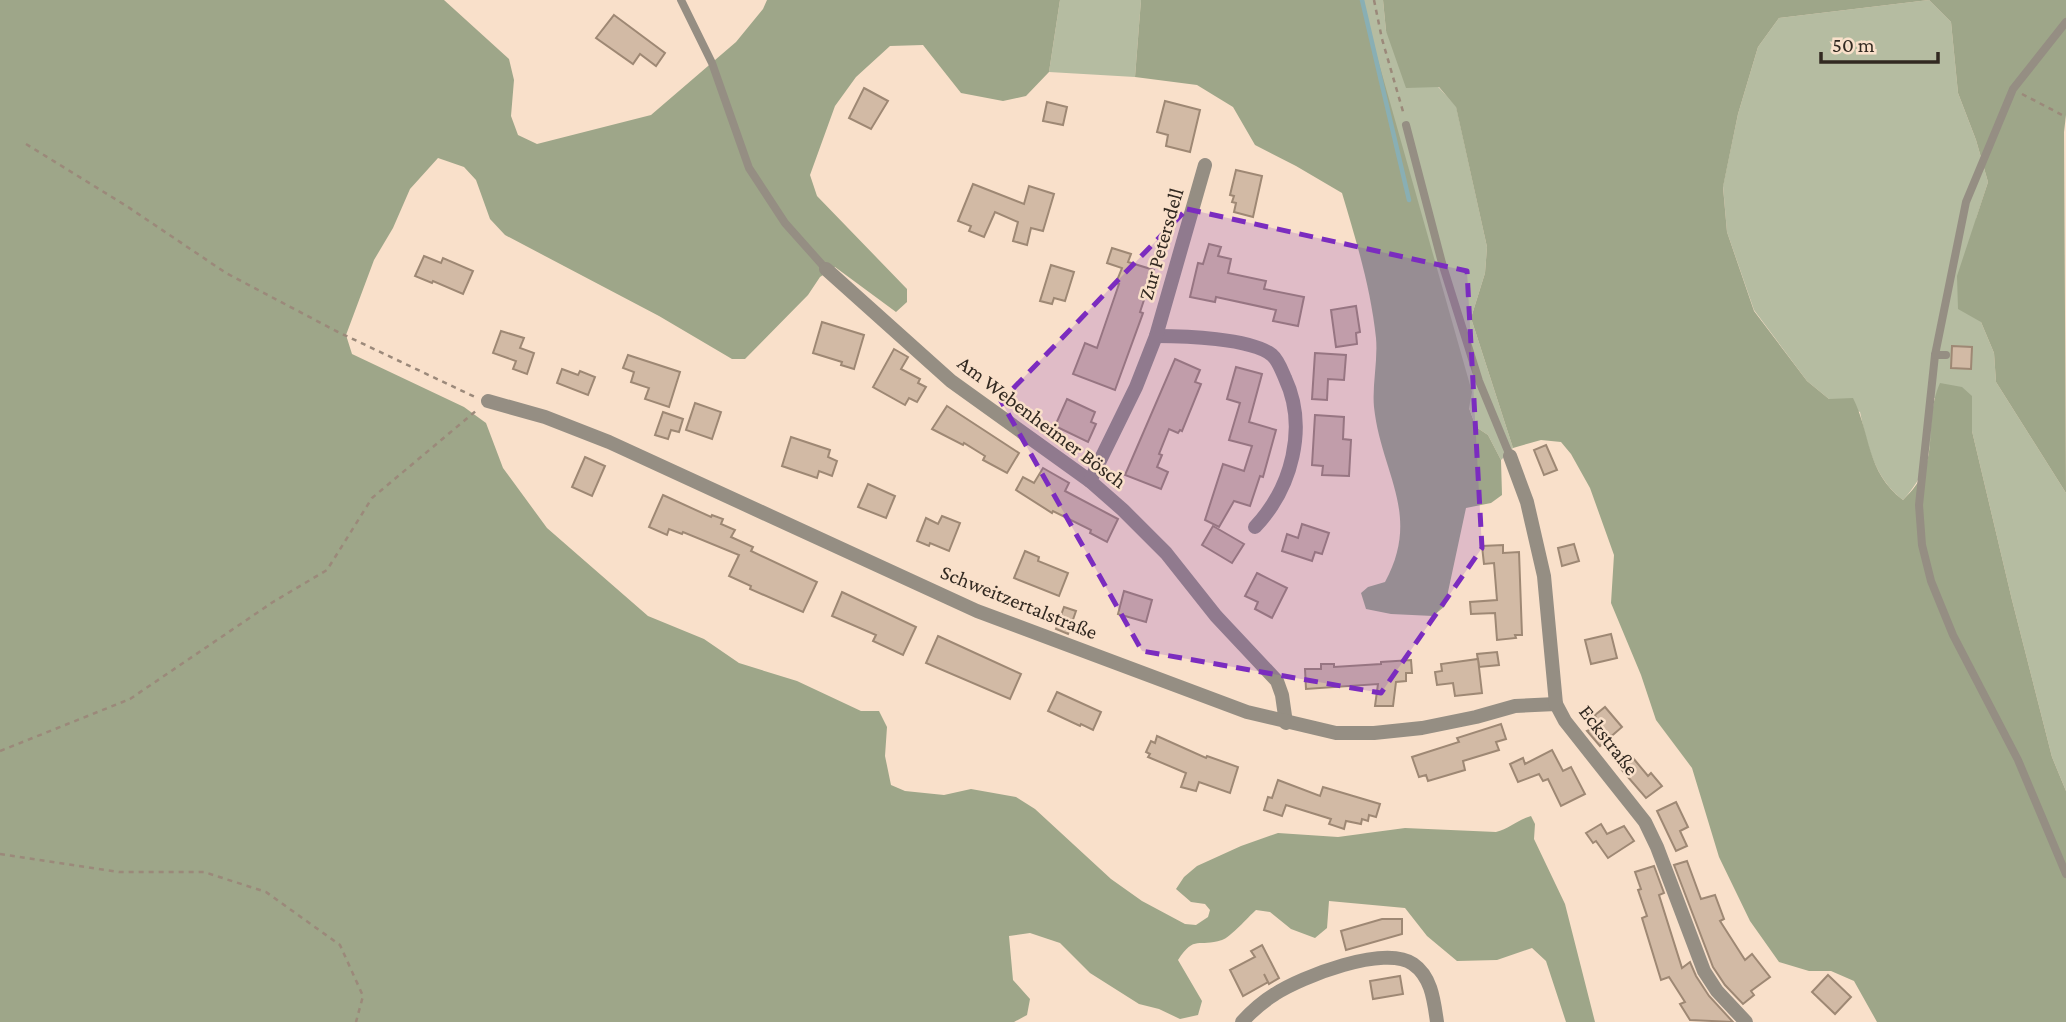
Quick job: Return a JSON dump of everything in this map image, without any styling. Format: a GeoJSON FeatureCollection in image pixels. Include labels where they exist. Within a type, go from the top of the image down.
{"type":"FeatureCollection","features":[{"type":"Feature","properties":{"kind":"street","name":"Zur Petersdell"},"geometry":{"type":"LineString","coordinates":[[1090,481],[1131,397],[1156,336],[1205,164]]}},
{"type":"Feature","properties":{"kind":"street","name":"Am Webenheimer Bösch"},"geometry":{"type":"LineString","coordinates":[[826,269],[951,381],[1090,481],[1166,553],[1216,616],[1277,681],[1286,723]]}},
{"type":"Feature","properties":{"kind":"street"},"geometry":{"type":"LineString","coordinates":[[1156,336],[1189,337],[1257,348],[1273,355],[1282,370],[1291,390],[1296,417],[1296,444],[1278,495],[1266,516],[1255,527]]}},
{"type":"Feature","properties":{"kind":"street","name":"Schweitzertalstraße"},"geometry":{"type":"LineString","coordinates":[[488,401],[545,417],[608,442],[977,611],[1247,712],[1336,733],[1374,733],[1449,722],[1515,706],[1556,704]]}},
{"type":"Feature","properties":{"kind":"street","name":"Eckstraße"},"geometry":{"type":"LineString","coordinates":[[1510,456],[1527,502],[1544,576],[1556,704],[1565,721],[1645,822],[1704,971],[1746,1022]]}},
{"type":"Feature","properties":{"kind":"street"},"geometry":{"type":"LineString","coordinates":[[1242,1022],[1255,1008],[1277,993],[1311,977],[1353,963],[1387,958],[1411,962],[1423,974],[1432,992],[1437,1022]]}},
{"type":"Feature","properties":{"kind":"lane"},"geometry":{"type":"LineString","coordinates":[[681,0],[712,63],[749,168],[785,223],[826,269]]}},
{"type":"Feature","properties":{"kind":"lane"},"geometry":{"type":"LineString","coordinates":[[2066,22],[2013,89],[1966,202],[1935,355],[1919,505],[1922,545],[1931,582],[1953,635],[2018,760],[2066,874]]}},
{"type":"Feature","properties":{"kind":"lane"},"geometry":{"type":"LineString","coordinates":[[1406,125],[1442,263],[1479,381],[1510,456]]}},
{"type":"Feature","properties":{"kind":"lane"},"geometry":{"type":"LineString","coordinates":[[1935,355],[1946,355]]}},
{"type":"Feature","properties":{"kind":"path"},"geometry":{"type":"LineString","coordinates":[[1374,0],[1382,40],[1406,125]]}},
{"type":"Feature","properties":{"kind":"path"},"geometry":{"type":"LineString","coordinates":[[2013,89],[2066,117]]}},
{"type":"Feature","properties":{"kind":"path"},"geometry":{"type":"LineString","coordinates":[[26,144],[226,272],[336,331],[467,394],[488,401]]}},
{"type":"Feature","properties":{"kind":"path"},"geometry":{"type":"LineString","coordinates":[[0,751],[130,699],[273,602],[327,570],[372,498],[488,401]]}},
{"type":"Feature","properties":{"kind":"path"},"geometry":{"type":"LineString","coordinates":[[0,854],[119,872],[204,872],[266,892],[340,945],[363,996],[356,1022]]}},
{"type":"Feature","properties":{"kind":"highlighted area"},"geometry":{"type":"Polygon","coordinates":[[[1187,209],[1467,271],[1482,548],[1381,693],[1142,651],[1001,401],[1187,209]]]}},
{"type":"Feature","properties":{"kind":"green space"},"geometry":{"type":"Polygon","coordinates":[[[0,0],[444,0],[509,59],[514,80],[511,116],[518,135],[537,144],[651,115],[736,42],[763,9],[767,0],[1060,0],[1049,72],[1026,96],[1003,101],[961,93],[923,45],[890,46],[856,77],[835,106],[810,175],[817,196],[907,289],[907,302],[896,312],[835,267],[820,277],[808,295],[745,359],[732,359],[659,316],[505,235],[490,219],[476,180],[464,167],[438,158],[410,189],[393,228],[374,260],[346,335],[352,354],[464,407],[486,423],[503,468],[547,528],[648,616],[704,639],[739,663],[797,681],[861,711],[879,711],[887,727],[885,756],[891,785],[905,791],[944,795],[971,789],[1016,797],[1035,809],[1111,879],[1142,901],[1185,924],[1196,925],[1208,917],[1210,910],[1205,904],[1191,902],[1176,889],[1184,877],[1197,866],[1278,833],[1338,837],[1405,828],[1496,832],[1531,816],[1535,824],[1534,839],[1565,904],[1595,1022],[1566,1022],[1546,961],[1532,948],[1497,960],[1457,961],[1427,936],[1405,908],[1329,901],[1327,928],[1315,938],[1291,929],[1270,912],[1256,910],[1226,938],[1189,947],[1178,960],[1202,1001],[1198,1015],[1180,1019],[1159,1009],[1139,1004],[1090,973],[1060,943],[1030,933],[1009,936],[1013,980],[1030,999],[1027,1015],[1014,1022],[0,1022],[0,0]]]}},
{"type":"Feature","properties":{"kind":"green space"},"geometry":{"type":"Polygon","coordinates":[[[1060,0],[1141,0],[1135,77],[1049,72],[1060,0]]]}},
{"type":"Feature","properties":{"kind":"green space"},"geometry":{"type":"Polygon","coordinates":[[[1141,0],[1361,0],[1472,392],[1469,408],[1476,427],[1488,435],[1501,460],[1502,495],[1491,503],[1466,508],[1445,606],[1433,616],[1391,614],[1366,609],[1361,593],[1368,587],[1385,582],[1395,558],[1400,535],[1400,514],[1374,407],[1376,347],[1371,301],[1342,193],[1255,145],[1233,107],[1197,85],[1135,77],[1141,0]]]}},
{"type":"Feature","properties":{"kind":"green space"},"geometry":{"type":"Polygon","coordinates":[[[1361,0],[1383,0],[1386,31],[1456,106],[1487,247],[1485,273],[1471,318],[1513,448],[1501,460],[1488,435],[1476,427],[1469,408],[1361,0]]]}},
{"type":"Feature","properties":{"kind":"green space"},"geometry":{"type":"Polygon","coordinates":[[[1383,0],[1929,0],[1779,18],[1758,47],[1738,114],[1723,187],[1727,232],[1754,311],[1807,381],[1829,399],[1853,398],[1876,465],[1891,489],[1903,500],[1916,486],[1924,471],[1932,414],[1940,383],[1962,387],[1972,396],[1972,431],[2012,600],[2052,757],[2066,791],[2066,1022],[1877,1022],[1854,981],[1831,971],[1809,971],[1779,962],[1750,921],[1719,857],[1692,768],[1656,720],[1641,675],[1611,603],[1614,555],[1590,488],[1561,442],[1541,440],[1513,448],[1471,318],[1485,273],[1487,247],[1456,107],[1439,87],[1406,88],[1386,31],[1383,0]]]}},
{"type":"Feature","properties":{"kind":"green space"},"geometry":{"type":"Polygon","coordinates":[[[1929,0],[1951,22],[1958,93],[1988,182],[1976,219],[1981,322],[1994,353],[1996,382],[2066,493],[2066,791],[2052,757],[2012,600],[1972,431],[1972,396],[1934,398],[1929,452],[1920,476],[1903,500],[1893,492],[1879,472],[1869,449],[1860,412],[1829,399],[1807,381],[1754,310],[1727,232],[1723,186],[1738,114],[1758,47],[1779,18],[1929,0]]]}},
{"type":"Feature","properties":{"kind":"green space"},"geometry":{"type":"Polygon","coordinates":[[[1929,0],[2066,0],[2066,493],[1996,382],[1994,353],[1981,322],[1958,309],[1957,276],[1988,182],[1958,93],[1951,22],[1929,0]]]}},
{"type":"Feature","properties":{"kind":"building"},"geometry":{"type":"Polygon","coordinates":[[[614,15],[665,53],[656,66],[640,54],[633,64],[596,38],[614,15]]]}},
{"type":"Feature","properties":{"kind":"building"},"geometry":{"type":"Polygon","coordinates":[[[864,88],[888,101],[871,129],[849,118],[864,88]]]}},
{"type":"Feature","properties":{"kind":"building"},"geometry":{"type":"Polygon","coordinates":[[[1165,101],[1200,110],[1190,152],[1166,146],[1168,135],[1157,132],[1165,101]]]}},
{"type":"Feature","properties":{"kind":"building"},"geometry":{"type":"Polygon","coordinates":[[[1047,102],[1067,107],[1063,125],[1043,121],[1047,102]]]}},
{"type":"Feature","properties":{"kind":"building"},"geometry":{"type":"Polygon","coordinates":[[[1236,170],[1262,176],[1253,217],[1234,212],[1236,203],[1232,202],[1234,196],[1230,195],[1236,170]]]}},
{"type":"Feature","properties":{"kind":"building"},"geometry":{"type":"Polygon","coordinates":[[[973,184],[1024,204],[1029,186],[1054,194],[1043,231],[1031,228],[1027,245],[1013,241],[1018,222],[995,212],[984,237],[969,231],[971,226],[958,221],[973,184]]]}},
{"type":"Feature","properties":{"kind":"building"},"geometry":{"type":"Polygon","coordinates":[[[1209,244],[1221,247],[1218,256],[1231,259],[1228,273],[1266,281],[1264,289],[1304,297],[1298,326],[1273,321],[1276,310],[1216,297],[1215,302],[1190,297],[1198,263],[1203,264],[1209,244]]]}},
{"type":"Feature","properties":{"kind":"building"},"geometry":{"type":"Polygon","coordinates":[[[1112,248],[1131,254],[1128,262],[1154,270],[1140,312],[1143,313],[1115,390],[1073,374],[1085,343],[1097,348],[1119,284],[1116,283],[1122,268],[1107,263],[1112,248]]]}},
{"type":"Feature","properties":{"kind":"building"},"geometry":{"type":"Polygon","coordinates":[[[424,256],[441,263],[443,258],[473,271],[463,294],[415,276],[424,256]]]}},
{"type":"Feature","properties":{"kind":"building"},"geometry":{"type":"Polygon","coordinates":[[[1051,265],[1074,272],[1065,301],[1054,298],[1052,304],[1040,301],[1051,265]]]}},
{"type":"Feature","properties":{"kind":"building"},"geometry":{"type":"Polygon","coordinates":[[[1356,306],[1360,332],[1356,333],[1357,344],[1336,347],[1331,310],[1356,306]]]}},
{"type":"Feature","properties":{"kind":"building"},"geometry":{"type":"Polygon","coordinates":[[[822,322],[864,335],[854,369],[841,365],[842,362],[813,353],[822,322]]]}},
{"type":"Feature","properties":{"kind":"building"},"geometry":{"type":"Polygon","coordinates":[[[501,331],[524,338],[520,348],[534,353],[527,374],[513,369],[516,361],[493,353],[501,331]]]}},
{"type":"Feature","properties":{"kind":"building"},"geometry":{"type":"Polygon","coordinates":[[[1952,346],[1972,347],[1971,369],[1951,368],[1952,346]]]}},
{"type":"Feature","properties":{"kind":"building"},"geometry":{"type":"Polygon","coordinates":[[[894,349],[908,357],[901,369],[920,379],[918,383],[926,387],[917,402],[909,398],[905,405],[873,387],[894,349]]]}},
{"type":"Feature","properties":{"kind":"building"},"geometry":{"type":"Polygon","coordinates":[[[1315,353],[1346,355],[1344,380],[1328,379],[1327,400],[1312,399],[1315,353]]]}},
{"type":"Feature","properties":{"kind":"building"},"geometry":{"type":"Polygon","coordinates":[[[628,355],[680,372],[669,407],[645,399],[649,388],[631,382],[634,372],[623,368],[628,355]]]}},
{"type":"Feature","properties":{"kind":"building"},"geometry":{"type":"Polygon","coordinates":[[[1175,359],[1200,370],[1195,382],[1201,384],[1182,431],[1178,433],[1169,429],[1159,454],[1162,455],[1157,467],[1168,472],[1161,489],[1125,475],[1175,359]]]}},
{"type":"Feature","properties":{"kind":"building"},"geometry":{"type":"Polygon","coordinates":[[[1236,367],[1262,374],[1249,422],[1276,430],[1263,477],[1260,476],[1250,506],[1234,501],[1219,527],[1205,520],[1223,464],[1244,471],[1252,446],[1229,440],[1240,403],[1227,399],[1236,367]]]}},
{"type":"Feature","properties":{"kind":"building"},"geometry":{"type":"Polygon","coordinates":[[[562,369],[578,375],[580,371],[595,377],[588,395],[557,383],[562,369]]]}},
{"type":"Feature","properties":{"kind":"building"},"geometry":{"type":"Polygon","coordinates":[[[1067,399],[1095,412],[1091,422],[1096,424],[1088,442],[1055,426],[1067,399]]]}},
{"type":"Feature","properties":{"kind":"building"},"geometry":{"type":"Polygon","coordinates":[[[695,403],[721,412],[712,439],[686,430],[695,403]]]}},
{"type":"Feature","properties":{"kind":"building"},"geometry":{"type":"Polygon","coordinates":[[[947,406],[1019,453],[1007,473],[983,460],[985,456],[964,443],[963,445],[932,429],[947,406]]]}},
{"type":"Feature","properties":{"kind":"building"},"geometry":{"type":"Polygon","coordinates":[[[663,412],[683,419],[679,432],[671,430],[668,439],[655,435],[663,412]]]}},
{"type":"Feature","properties":{"kind":"building"},"geometry":{"type":"Polygon","coordinates":[[[1315,415],[1344,417],[1343,439],[1351,440],[1349,476],[1322,475],[1323,466],[1312,465],[1315,415]]]}},
{"type":"Feature","properties":{"kind":"building"},"geometry":{"type":"Polygon","coordinates":[[[791,437],[830,450],[828,457],[837,461],[832,476],[819,471],[817,478],[782,466],[791,437]]]}},
{"type":"Feature","properties":{"kind":"building"},"geometry":{"type":"Polygon","coordinates":[[[1546,445],[1557,470],[1544,475],[1534,450],[1546,445]]]}},
{"type":"Feature","properties":{"kind":"building"},"geometry":{"type":"Polygon","coordinates":[[[585,457],[605,466],[592,496],[572,487],[585,457]]]}},
{"type":"Feature","properties":{"kind":"building"},"geometry":{"type":"Polygon","coordinates":[[[1043,468],[1069,483],[1065,491],[1118,519],[1107,542],[1090,533],[1091,530],[1053,511],[1052,513],[1016,490],[1023,477],[1034,483],[1043,468]]]}},
{"type":"Feature","properties":{"kind":"building"},"geometry":{"type":"Polygon","coordinates":[[[868,484],[895,496],[886,518],[858,507],[868,484]]]}},
{"type":"Feature","properties":{"kind":"building"},"geometry":{"type":"Polygon","coordinates":[[[663,495],[711,517],[712,515],[723,519],[721,524],[735,530],[731,537],[753,547],[751,551],[817,582],[803,612],[750,589],[751,586],[729,576],[739,555],[683,532],[682,534],[669,529],[667,535],[649,527],[663,495]]]}},
{"type":"Feature","properties":{"kind":"building"},"geometry":{"type":"Polygon","coordinates":[[[942,516],[960,523],[949,551],[917,541],[926,518],[938,524],[942,516]]]}},
{"type":"Feature","properties":{"kind":"building"},"geometry":{"type":"Polygon","coordinates":[[[1302,524],[1329,533],[1322,554],[1315,552],[1312,561],[1282,551],[1287,534],[1298,538],[1302,524]]]}},
{"type":"Feature","properties":{"kind":"building"},"geometry":{"type":"Polygon","coordinates":[[[1213,526],[1244,544],[1232,563],[1202,545],[1213,526]]]}},
{"type":"Feature","properties":{"kind":"building"},"geometry":{"type":"Polygon","coordinates":[[[1574,544],[1579,561],[1562,566],[1558,548],[1574,544]]]}},
{"type":"Feature","properties":{"kind":"building"},"geometry":{"type":"Polygon","coordinates":[[[1503,545],[1503,553],[1519,552],[1522,635],[1497,640],[1495,613],[1471,614],[1470,602],[1497,600],[1494,563],[1484,564],[1482,546],[1503,545]]]}},
{"type":"Feature","properties":{"kind":"building"},"geometry":{"type":"Polygon","coordinates":[[[1025,551],[1039,557],[1038,561],[1068,573],[1059,596],[1014,578],[1025,551]]]}},
{"type":"Feature","properties":{"kind":"building"},"geometry":{"type":"Polygon","coordinates":[[[1257,573],[1287,588],[1272,618],[1255,609],[1258,602],[1245,596],[1257,573]]]}},
{"type":"Feature","properties":{"kind":"building"},"geometry":{"type":"Polygon","coordinates":[[[1124,591],[1152,600],[1146,622],[1118,614],[1124,591]]]}},
{"type":"Feature","properties":{"kind":"building"},"geometry":{"type":"Polygon","coordinates":[[[842,592],[916,627],[903,655],[873,641],[876,635],[832,616],[842,592]]]}},
{"type":"Feature","properties":{"kind":"building"},"geometry":{"type":"Polygon","coordinates":[[[1064,607],[1076,611],[1068,634],[1056,629],[1064,607]]]}},
{"type":"Feature","properties":{"kind":"building"},"geometry":{"type":"Polygon","coordinates":[[[1611,634],[1617,658],[1591,664],[1585,640],[1611,634]]]}},
{"type":"Feature","properties":{"kind":"building"},"geometry":{"type":"Polygon","coordinates":[[[938,636],[1021,674],[1010,699],[926,663],[938,636]]]}},
{"type":"Feature","properties":{"kind":"building"},"geometry":{"type":"Polygon","coordinates":[[[1497,652],[1499,665],[1479,667],[1477,654],[1497,652]]]}},
{"type":"Feature","properties":{"kind":"building"},"geometry":{"type":"Polygon","coordinates":[[[1478,659],[1482,693],[1455,696],[1453,683],[1437,685],[1435,672],[1442,671],[1441,664],[1478,659]]]}},
{"type":"Feature","properties":{"kind":"building"},"geometry":{"type":"Polygon","coordinates":[[[1411,660],[1412,673],[1406,673],[1406,681],[1396,682],[1393,706],[1375,706],[1378,684],[1306,689],[1305,669],[1321,669],[1321,664],[1334,664],[1334,667],[1411,660]]]}},
{"type":"Feature","properties":{"kind":"building"},"geometry":{"type":"Polygon","coordinates":[[[1057,692],[1101,712],[1093,730],[1048,711],[1057,692]]]}},
{"type":"Feature","properties":{"kind":"building"},"geometry":{"type":"Polygon","coordinates":[[[1605,707],[1622,727],[1600,746],[1587,731],[1599,726],[1595,715],[1605,707]]]}},
{"type":"Feature","properties":{"kind":"building"},"geometry":{"type":"Polygon","coordinates":[[[1501,724],[1506,739],[1496,742],[1499,750],[1463,761],[1465,770],[1428,781],[1426,775],[1419,777],[1412,757],[1459,742],[1457,738],[1501,724]]]}},
{"type":"Feature","properties":{"kind":"building"},"geometry":{"type":"Polygon","coordinates":[[[1157,736],[1206,758],[1207,756],[1238,767],[1230,793],[1199,782],[1196,791],[1181,787],[1186,773],[1148,757],[1150,754],[1146,752],[1151,741],[1155,743],[1157,736]]]}},
{"type":"Feature","properties":{"kind":"building"},"geometry":{"type":"Polygon","coordinates":[[[1552,750],[1563,771],[1571,767],[1585,794],[1561,806],[1548,779],[1543,781],[1539,774],[1518,782],[1510,764],[1523,758],[1525,764],[1552,750]]]}},
{"type":"Feature","properties":{"kind":"building"},"geometry":{"type":"Polygon","coordinates":[[[1633,758],[1648,776],[1651,773],[1662,786],[1646,798],[1621,769],[1633,758]]]}},
{"type":"Feature","properties":{"kind":"building"},"geometry":{"type":"Polygon","coordinates":[[[1278,780],[1320,796],[1323,787],[1380,804],[1376,817],[1369,815],[1368,821],[1362,819],[1361,824],[1346,821],[1344,829],[1329,824],[1331,819],[1286,805],[1282,816],[1264,810],[1268,797],[1272,798],[1278,780]]]}},
{"type":"Feature","properties":{"kind":"building"},"geometry":{"type":"Polygon","coordinates":[[[1676,802],[1688,827],[1680,831],[1687,846],[1676,851],[1657,811],[1676,802]]]}},
{"type":"Feature","properties":{"kind":"building"},"geometry":{"type":"Polygon","coordinates":[[[1601,824],[1607,834],[1624,826],[1634,841],[1608,858],[1596,841],[1593,843],[1586,833],[1601,824]]]}},
{"type":"Feature","properties":{"kind":"building"},"geometry":{"type":"Polygon","coordinates":[[[1687,861],[1701,899],[1715,895],[1724,919],[1720,921],[1745,960],[1752,954],[1770,977],[1751,991],[1754,995],[1743,1004],[1713,967],[1674,865],[1687,861]]]}},
{"type":"Feature","properties":{"kind":"building"},"geometry":{"type":"Polygon","coordinates":[[[1654,866],[1664,893],[1659,895],[1682,968],[1690,962],[1709,996],[1733,1022],[1690,1020],[1680,1004],[1685,1002],[1669,977],[1661,980],[1642,918],[1647,916],[1635,872],[1654,866]]]}},
{"type":"Feature","properties":{"kind":"building"},"geometry":{"type":"Polygon","coordinates":[[[1382,919],[1402,919],[1402,934],[1346,950],[1341,931],[1382,919]]]}},
{"type":"Feature","properties":{"kind":"building"},"geometry":{"type":"Polygon","coordinates":[[[1262,945],[1279,978],[1243,996],[1230,970],[1255,957],[1251,951],[1262,945]]]}},
{"type":"Feature","properties":{"kind":"building"},"geometry":{"type":"Polygon","coordinates":[[[1828,975],[1851,997],[1835,1014],[1812,992],[1828,975]]]}},
{"type":"Feature","properties":{"kind":"building"},"geometry":{"type":"Polygon","coordinates":[[[1400,976],[1403,994],[1373,999],[1370,981],[1400,976]]]}},
{"type":"Feature","properties":{"kind":"waterway"},"geometry":{"type":"LineString","coordinates":[[1362,0],[1409,200]]}}]}
